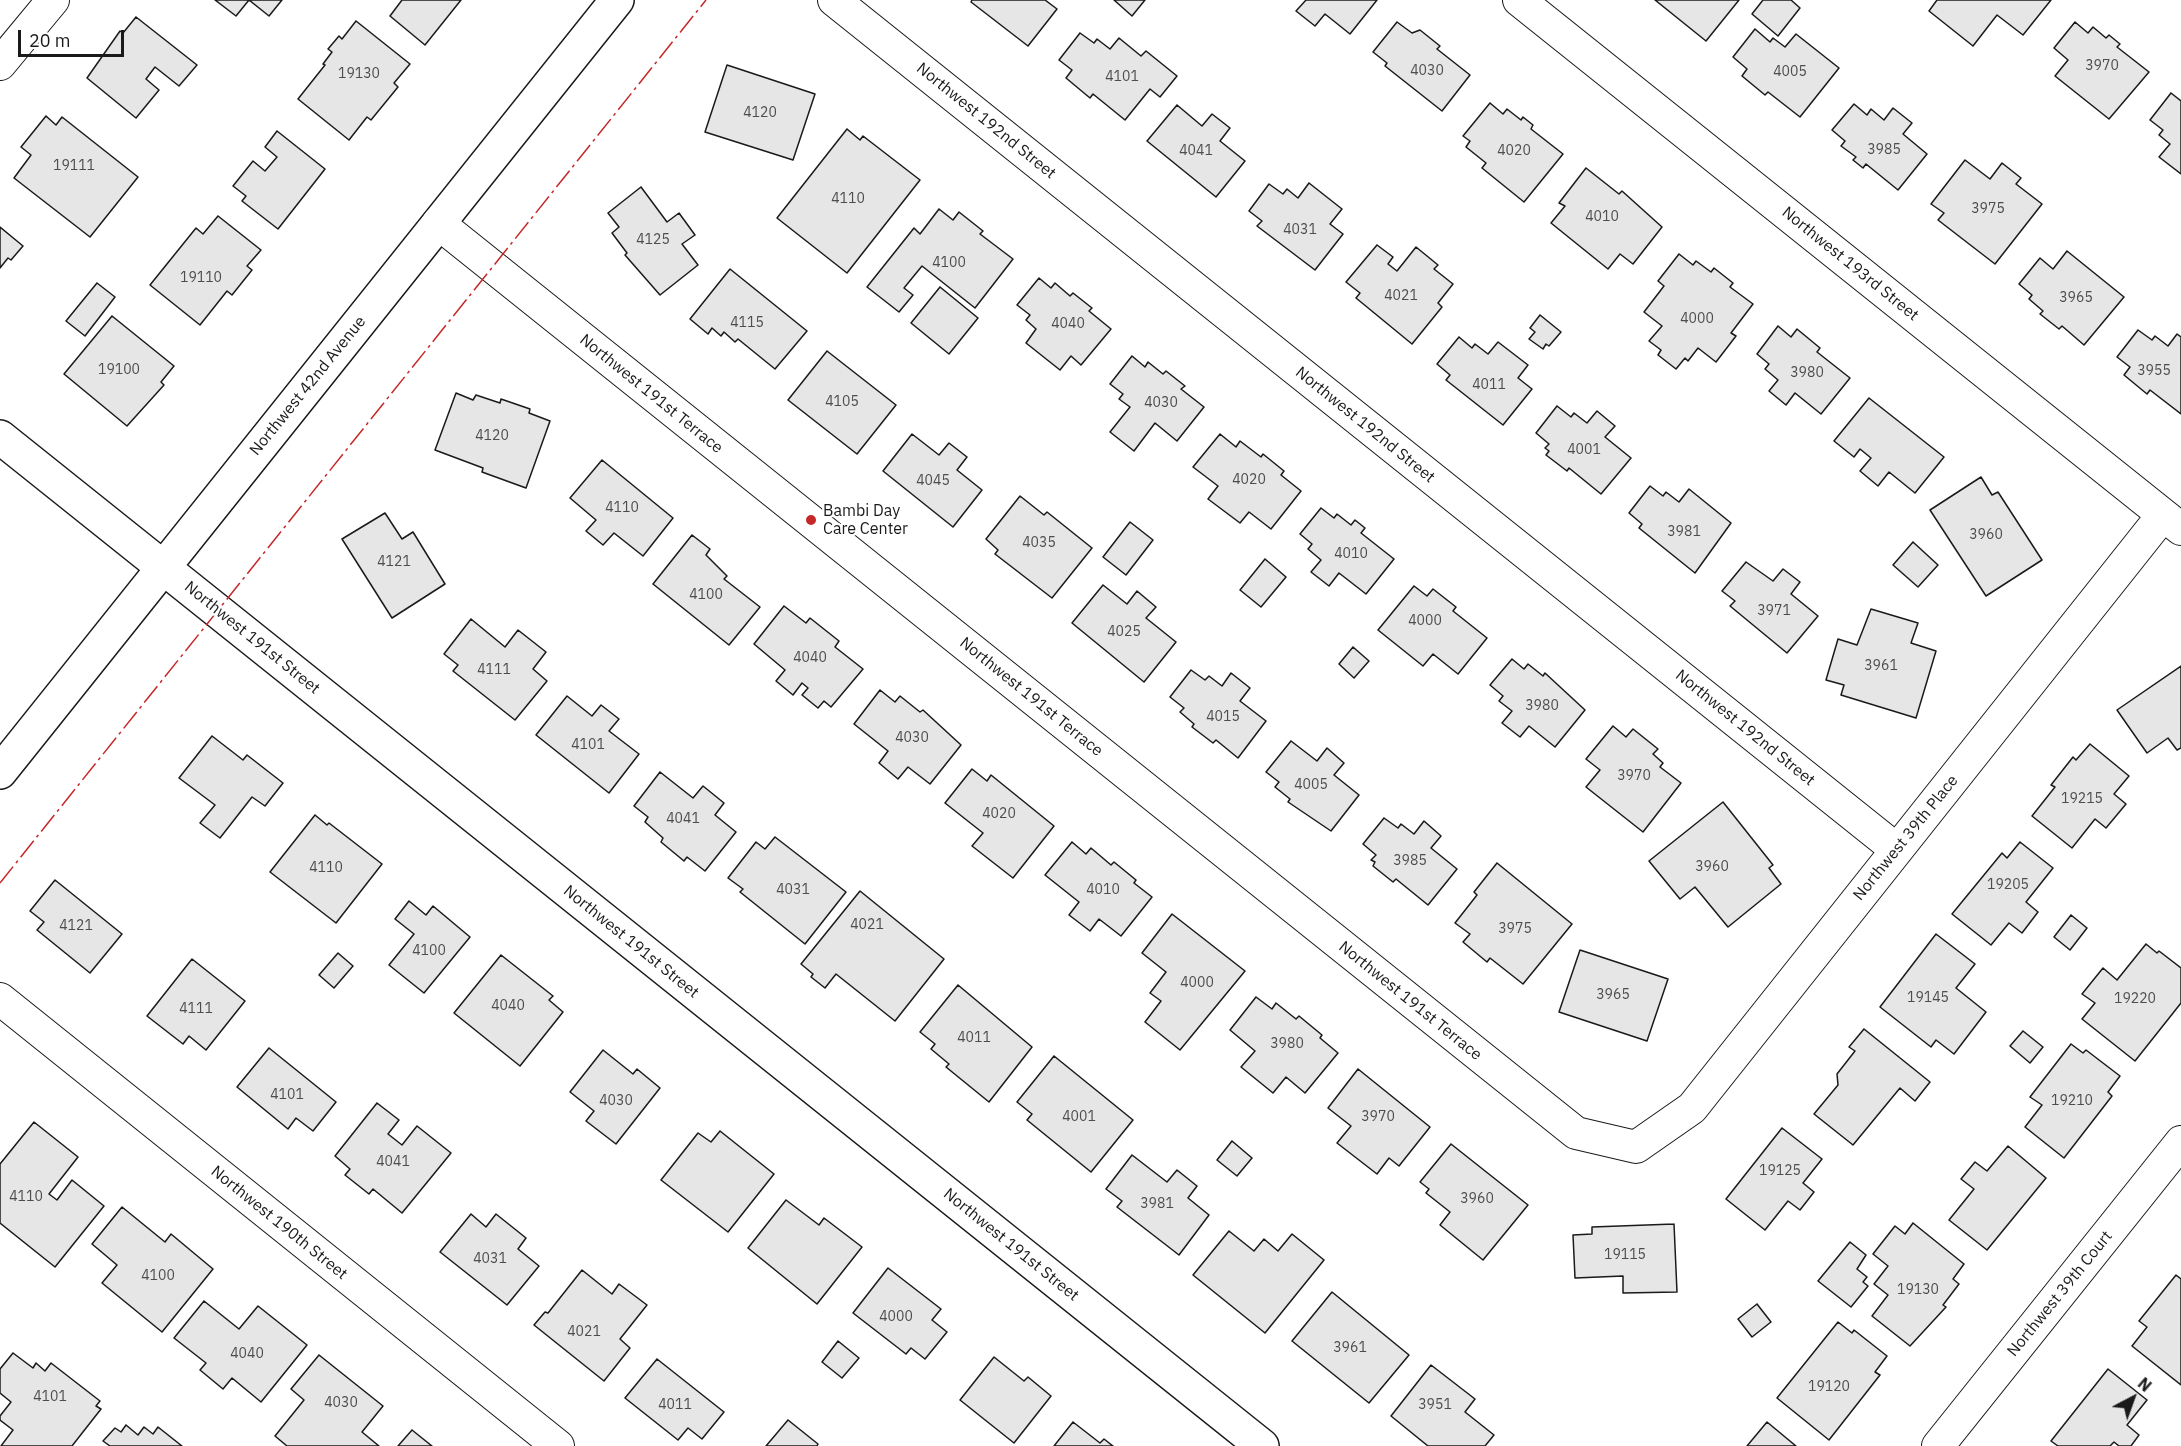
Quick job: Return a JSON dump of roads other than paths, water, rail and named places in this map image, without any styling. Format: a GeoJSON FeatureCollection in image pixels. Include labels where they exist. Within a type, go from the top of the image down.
{"type":"FeatureCollection","features":[{"type":"Feature","properties":{"kind":"street"},"geometry":{"type":"LineString","coordinates":[[0,64],[53,0]]}},
{"type":"Feature","properties":{"kind":"street","name":"Northwest 42nd Avenue"},"geometry":{"type":"LineString","coordinates":[[0,772],[617,0]]}},
{"type":"Feature","properties":{"kind":"street","name":"Northwest 192nd Street"},"geometry":{"type":"LineString","coordinates":[[834,0],[1897,850]]}},
{"type":"Feature","properties":{"kind":"street","name":"Northwest 193rd Street"},"geometry":{"type":"LineString","coordinates":[[1519,0],[2172,522]]}},
{"type":"Feature","properties":{"kind":"street","name":"Northwest 191st Terrace"},"geometry":{"type":"LineString","coordinates":[[438,223],[1576,1133],[1636,1147]]}},
{"type":"Feature","properties":{"kind":"street","name":"Northwest 191st Street"},"geometry":{"type":"LineString","coordinates":[[0,437],[1262,1446]]}},
{"type":"Feature","properties":{"kind":"street","name":"Northwest 39th Place"},"geometry":{"type":"LineString","coordinates":[[1636,1147],[1692,1108],[1897,850],[2172,522]]}},
{"type":"Feature","properties":{"kind":"street","name":"Northwest 190th Street"},"geometry":{"type":"LineString","coordinates":[[0,999],[558,1446]]}},
{"type":"Feature","properties":{"kind":"street","name":"Northwest 39th Court"},"geometry":{"type":"LineString","coordinates":[[1938,1446],[2181,1142]]}},
{"type":"Feature","properties":{"kind":"place","name":"Bambi Day Care Center"},"geometry":{"type":"Point","coordinates":[811,520]}}]}
